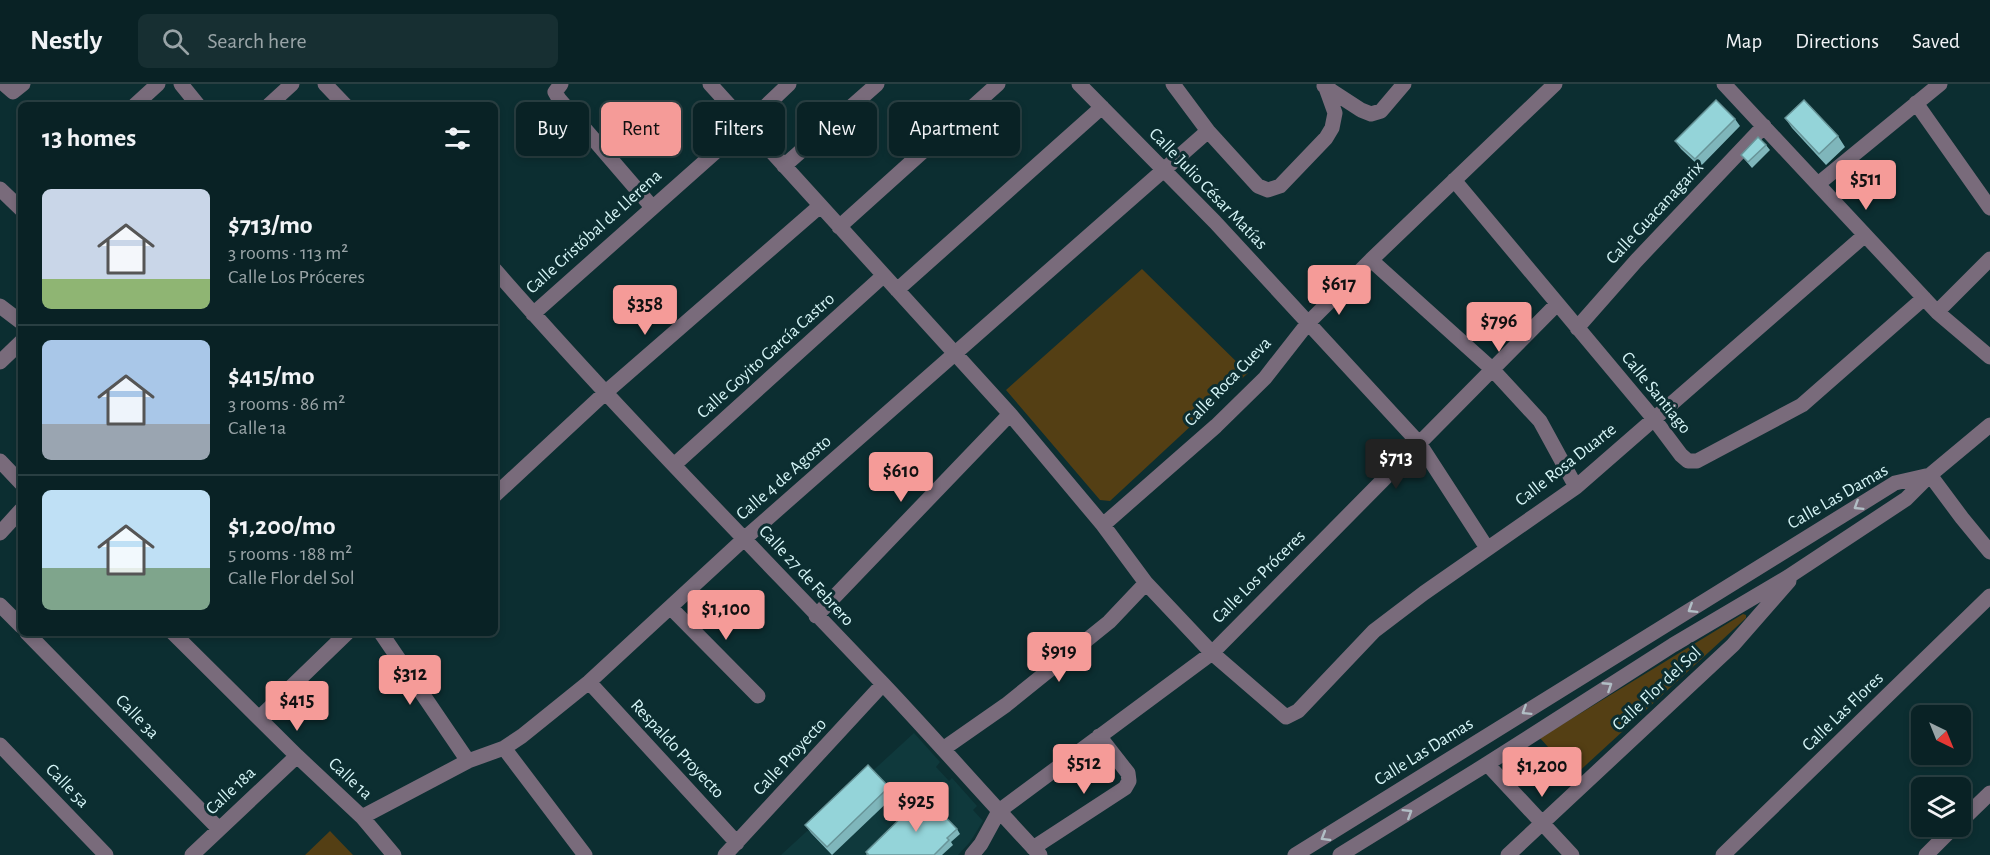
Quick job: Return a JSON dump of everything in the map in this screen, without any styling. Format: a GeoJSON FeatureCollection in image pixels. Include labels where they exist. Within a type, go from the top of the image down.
{"type":"FeatureCollection","features":[{"type":"Feature","properties":{"kind":"street"},"geometry":{"type":"LineString","coordinates":[[4,84],[13,92],[23,84]]}},
{"type":"Feature","properties":{"kind":"street"},"geometry":{"type":"LineString","coordinates":[[138,102],[158,84]]}},
{"type":"Feature","properties":{"kind":"street"},"geometry":{"type":"LineString","coordinates":[[181,84],[196,102]]}},
{"type":"Feature","properties":{"kind":"street"},"geometry":{"type":"LineString","coordinates":[[272,102],[292,84]]}},
{"type":"Feature","properties":{"kind":"street"},"geometry":{"type":"LineString","coordinates":[[325,84],[342,102]]}},
{"type":"Feature","properties":{"kind":"street"},"geometry":{"type":"LineString","coordinates":[[561,84],[555,92],[559,99],[652,207]]}},
{"type":"Feature","properties":{"kind":"street"},"geometry":{"type":"LineString","coordinates":[[710,84],[727,102]]}},
{"type":"Feature","properties":{"kind":"street","name":"Calle Cristóbal de Llerena"},"geometry":{"type":"LineString","coordinates":[[770,102],[789,84]]}},
{"type":"Feature","properties":{"kind":"street"},"geometry":{"type":"LineString","coordinates":[[784,166],[878,84]]}},
{"type":"Feature","properties":{"kind":"street"},"geometry":{"type":"LineString","coordinates":[[839,227],[998,84]]}},
{"type":"Feature","properties":{"kind":"street","name":"Calle Julio César Matías"},"geometry":{"type":"LineString","coordinates":[[1079,84],[1215,222],[1419,443],[1487,548]]}},
{"type":"Feature","properties":{"kind":"street"},"geometry":{"type":"LineString","coordinates":[[1173,84],[1208,131],[1258,186],[1268,190],[1280,186],[1326,138],[1332,128],[1335,113],[1325,85]]}},
{"type":"Feature","properties":{"kind":"street"},"geometry":{"type":"LineString","coordinates":[[1325,85],[1361,111],[1371,114],[1381,111],[1404,84]]}},
{"type":"Feature","properties":{"kind":"street","name":"Calle Roca Cueva"},"geometry":{"type":"LineString","coordinates":[[1103,525],[1224,418],[1265,378],[1308,323],[1555,84]]}},
{"type":"Feature","properties":{"kind":"street"},"geometry":{"type":"LineString","coordinates":[[1818,184],[1940,84]]}},
{"type":"Feature","properties":{"kind":"street"},"geometry":{"type":"LineString","coordinates":[[1726,85],[1937,312],[1990,357]]}},
{"type":"Feature","properties":{"kind":"street"},"geometry":{"type":"LineString","coordinates":[[1916,103],[1990,208]]}},
{"type":"Feature","properties":{"kind":"street"},"geometry":{"type":"LineString","coordinates":[[897,290],[1102,107]]}},
{"type":"Feature","properties":{"kind":"street","name":"Calle Guacanagarix"},"geometry":{"type":"LineString","coordinates":[[1577,328],[1636,261],[1764,126]]}},
{"type":"Feature","properties":{"kind":"street","name":"Calle 4 de Agosto"},"geometry":{"type":"LineString","coordinates":[[362,817],[468,761],[504,748],[589,682],[744,539],[1208,131]]}},
{"type":"Feature","properties":{"kind":"street","name":"Calle Cristóbal de Llerena"},"geometry":{"type":"LineString","coordinates":[[533,314],[710,156]]}},
{"type":"Feature","properties":{"kind":"street"},"geometry":{"type":"LineString","coordinates":[[775,156],[1010,414],[1103,525],[1146,583],[1212,653]]}},
{"type":"Feature","properties":{"kind":"street","name":"Calle Santiago"},"geometry":{"type":"LineString","coordinates":[[1454,180],[1654,419],[1680,455],[1688,461],[1697,461],[1802,405],[1924,298]]}},
{"type":"Feature","properties":{"kind":"street"},"geometry":{"type":"LineString","coordinates":[[0,189],[18,206]]}},
{"type":"Feature","properties":{"kind":"street"},"geometry":{"type":"LineString","coordinates":[[498,492],[606,392],[820,206]]}},
{"type":"Feature","properties":{"kind":"street","name":"Calle Rosa Duarte"},"geometry":{"type":"LineString","coordinates":[[1212,653],[1286,717],[1298,711],[1374,631],[1487,548],[1576,487],[1865,235]]}},
{"type":"Feature","properties":{"kind":"street"},"geometry":{"type":"LineString","coordinates":[[1937,312],[1990,259]]}},
{"type":"Feature","properties":{"kind":"street"},"geometry":{"type":"LineString","coordinates":[[1371,260],[1492,369],[1540,421],[1576,487]]}},
{"type":"Feature","properties":{"kind":"street","name":"Calle 27 de Febrero"},"geometry":{"type":"LineString","coordinates":[[498,273],[533,314],[816,616],[883,684],[1036,851]]}},
{"type":"Feature","properties":{"kind":"street","name":"Calle Goyito García Castro"},"geometry":{"type":"LineString","coordinates":[[674,465],[884,276]]}},
{"type":"Feature","properties":{"kind":"street","name":"Calle Los Próceres"},"geometry":{"type":"LineString","coordinates":[[972,855],[981,844],[999,811],[1212,653],[1557,304]]}},
{"type":"Feature","properties":{"kind":"street"},"geometry":{"type":"LineString","coordinates":[[0,306],[18,320]]}},
{"type":"Feature","properties":{"kind":"street"},"geometry":{"type":"LineString","coordinates":[[0,362],[18,345]]}},
{"type":"Feature","properties":{"kind":"street"},"geometry":{"type":"LineString","coordinates":[[816,616],[1010,414]]}},
{"type":"Feature","properties":{"kind":"street"},"geometry":{"type":"LineString","coordinates":[[1990,424],[1930,475],[1990,552]]}},
{"type":"Feature","properties":{"kind":"street"},"geometry":{"type":"LineString","coordinates":[[0,461],[18,480]]}},
{"type":"Feature","properties":{"kind":"street","name":"Calle Las Damas"},"geometry":{"type":"LineString","coordinates":[[1340,855],[1488,764],[1672,645],[1799,569],[1906,499],[1930,475]]}},
{"type":"Feature","properties":{"kind":"street","name":"Calle Las Damas"},"geometry":{"type":"LineString","coordinates":[[1295,855],[1895,483],[1930,475]]}},
{"type":"Feature","properties":{"kind":"street"},"geometry":{"type":"LineString","coordinates":[[0,533],[18,513]]}},
{"type":"Feature","properties":{"kind":"street","name":"Calle Flor del Sol"},"geometry":{"type":"LineString","coordinates":[[1508,855],[1733,645],[1799,569]]}},
{"type":"Feature","properties":{"kind":"street"},"geometry":{"type":"LineString","coordinates":[[943,749],[1006,705],[1109,622],[1146,583]]}},
{"type":"Feature","properties":{"kind":"street","name":"Calle Las Flores"},"geometry":{"type":"LineString","coordinates":[[1723,855],[1990,596]]}},
{"type":"Feature","properties":{"kind":"street"},"geometry":{"type":"LineString","coordinates":[[0,605],[18,623]]}},
{"type":"Feature","properties":{"kind":"street"},"geometry":{"type":"LineString","coordinates":[[671,608],[758,696]]}},
{"type":"Feature","properties":{"kind":"street","name":"Calle 3a"},"geometry":{"type":"LineString","coordinates":[[30,636],[219,829]]}},
{"type":"Feature","properties":{"kind":"street","name":"Calle 1a"},"geometry":{"type":"LineString","coordinates":[[176,636],[362,817],[394,855]]}},
{"type":"Feature","properties":{"kind":"street"},"geometry":{"type":"LineString","coordinates":[[260,718],[344,636]]}},
{"type":"Feature","properties":{"kind":"street"},"geometry":{"type":"LineString","coordinates":[[383,636],[468,761]]}},
{"type":"Feature","properties":{"kind":"street","name":"Respaldo Proyecto"},"geometry":{"type":"LineString","coordinates":[[589,682],[737,843]]}},
{"type":"Feature","properties":{"kind":"street","name":"Calle Proyecto"},"geometry":{"type":"LineString","coordinates":[[725,855],[883,684]]}},
{"type":"Feature","properties":{"kind":"street"},"geometry":{"type":"LineString","coordinates":[[1036,851],[1125,788],[1129,781],[1128,773],[1099,736]]}},
{"type":"Feature","properties":{"kind":"street","name":"Calle 5a"},"geometry":{"type":"LineString","coordinates":[[0,745],[106,855]]}},
{"type":"Feature","properties":{"kind":"street"},"geometry":{"type":"LineString","coordinates":[[504,748],[585,855]]}},
{"type":"Feature","properties":{"kind":"street","name":"Calle 18a"},"geometry":{"type":"LineString","coordinates":[[192,855],[297,756]]}},
{"type":"Feature","properties":{"kind":"street"},"geometry":{"type":"LineString","coordinates":[[1488,764],[1572,855]]}},
{"type":"Feature","properties":{"kind":"street"},"geometry":{"type":"LineString","coordinates":[[1971,811],[1990,793]]}},
{"type":"Feature","properties":{"kind":"street"},"geometry":{"type":"LineString","coordinates":[[1351,822],[1363,841]]}},
{"type":"Feature","properties":{"kind":"street"},"geometry":{"type":"LineString","coordinates":[[1926,855],[1944,837]]}},
{"type":"Feature","properties":{"kind":"shaded area"},"geometry":{"type":"Polygon","coordinates":[[[1142,269],[1248,373],[1110,501],[1100,500],[1006,390],[1142,269]]]}},
{"type":"Feature","properties":{"kind":"shaded area"},"geometry":{"type":"Polygon","coordinates":[[[1743,614],[1746,618],[1574,776],[1540,738],[1743,614]]]}},
{"type":"Feature","properties":{"kind":"shaded area"},"geometry":{"type":"Polygon","coordinates":[[[914,733],[940,762],[936,767],[949,781],[952,778],[977,806],[973,810],[983,821],[970,842],[958,855],[781,855],[914,733]]]}},
{"type":"Feature","properties":{"kind":"shaded area"},"geometry":{"type":"Polygon","coordinates":[[[330,831],[353,855],[305,855],[330,831]]]}},
{"type":"Feature","properties":{"kind":"building"},"geometry":{"type":"Polygon","coordinates":[[[1716,100],[1735,119],[1695,159],[1675,141],[1716,100]]]}},
{"type":"Feature","properties":{"kind":"building"},"geometry":{"type":"Polygon","coordinates":[[[1804,100],[1838,136],[1819,154],[1785,118],[1804,100]]]}},
{"type":"Feature","properties":{"kind":"building"},"geometry":{"type":"Polygon","coordinates":[[[1758,137],[1766,145],[1748,162],[1741,155],[1758,137]]]}},
{"type":"Feature","properties":{"kind":"building"},"geometry":{"type":"Polygon","coordinates":[[[868,765],[889,787],[827,847],[805,825],[868,765]]]}},
{"type":"Feature","properties":{"kind":"building"},"geometry":{"type":"Polygon","coordinates":[[[926,797],[957,829],[934,855],[867,855],[866,852],[914,805],[915,807],[926,797]]]}}]}
